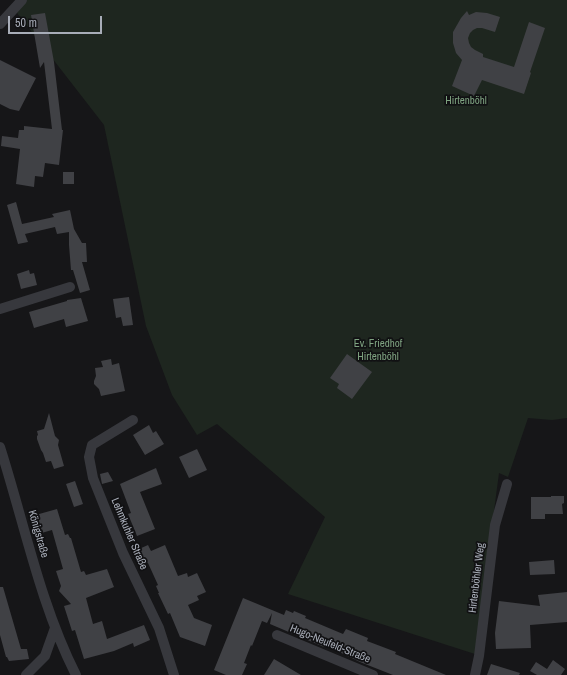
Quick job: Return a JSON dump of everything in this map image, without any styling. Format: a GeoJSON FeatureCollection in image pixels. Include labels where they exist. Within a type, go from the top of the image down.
{"type":"FeatureCollection","features":[{"type":"Feature","properties":{"kind":"street"},"geometry":{"type":"LineString","coordinates":[[0,24],[22,0]]}},
{"type":"Feature","properties":{"kind":"street"},"geometry":{"type":"LineString","coordinates":[[0,309],[70,287]]}},
{"type":"Feature","properties":{"kind":"street","name":"Lehmkuhler Straße"},"geometry":{"type":"LineString","coordinates":[[133,420],[92,445],[89,457],[93,478],[123,553],[159,628],[174,675]]}},
{"type":"Feature","properties":{"kind":"street","name":"Königstraße"},"geometry":{"type":"LineString","coordinates":[[0,447],[42,589],[65,654],[76,675]]}},
{"type":"Feature","properties":{"kind":"street","name":"Hirtenböhler Weg"},"geometry":{"type":"LineString","coordinates":[[474,675],[479,656],[495,525],[507,484]]}},
{"type":"Feature","properties":{"kind":"street"},"geometry":{"type":"LineString","coordinates":[[26,675],[45,656],[55,628]]}},
{"type":"Feature","properties":{"kind":"street","name":"Hugo-Neufeld-Straße"},"geometry":{"type":"LineString","coordinates":[[277,635],[373,675]]}},
{"type":"Feature","properties":{"kind":"green space","name":"Ev. Friedhof Hirtenböhl"},"geometry":{"type":"Polygon","coordinates":[[[22,0],[567,0],[567,418],[552,420],[528,418],[508,477],[499,473],[475,654],[288,594],[325,517],[217,424],[197,435],[172,395],[146,326],[104,125],[14,9],[22,0]]]}},
{"type":"Feature","properties":{"kind":"building"},"geometry":{"type":"Polygon","coordinates":[[[467,11],[469,15],[476,12],[487,13],[500,17],[495,32],[477,28],[470,33],[468,38],[469,43],[471,47],[483,54],[483,57],[514,67],[529,22],[545,28],[524,94],[482,80],[474,96],[452,86],[462,60],[456,53],[453,43],[453,32],[467,11]]]}},
{"type":"Feature","properties":{"kind":"building"},"geometry":{"type":"Polygon","coordinates":[[[45,13],[54,62],[63,130],[59,165],[45,163],[43,177],[35,176],[34,187],[16,184],[20,149],[1,146],[2,136],[18,138],[19,130],[24,130],[24,126],[52,129],[44,62],[40,68],[31,15],[45,13]]]}},
{"type":"Feature","properties":{"kind":"building"},"geometry":{"type":"Polygon","coordinates":[[[0,60],[36,78],[19,111],[10,109],[0,104],[0,60]]]}},
{"type":"Feature","properties":{"kind":"building"},"geometry":{"type":"Polygon","coordinates":[[[63,172],[74,172],[74,184],[63,184],[63,172]]]}},
{"type":"Feature","properties":{"kind":"building"},"geometry":{"type":"Polygon","coordinates":[[[16,202],[22,224],[54,217],[52,214],[70,210],[74,229],[82,243],[86,243],[87,262],[82,262],[90,290],[80,293],[73,270],[71,270],[69,232],[57,234],[55,227],[25,234],[28,242],[18,244],[7,205],[16,202]]]}},
{"type":"Feature","properties":{"kind":"building"},"geometry":{"type":"Polygon","coordinates":[[[29,270],[30,274],[34,273],[37,285],[21,289],[17,274],[29,270]]]}},
{"type":"Feature","properties":{"kind":"building"},"geometry":{"type":"Polygon","coordinates":[[[129,297],[133,325],[123,326],[121,317],[116,318],[113,299],[129,297]]]}},
{"type":"Feature","properties":{"kind":"building"},"geometry":{"type":"Polygon","coordinates":[[[81,298],[88,321],[66,327],[64,319],[34,328],[29,312],[67,300],[81,298]]]}},
{"type":"Feature","properties":{"kind":"building"},"geometry":{"type":"Polygon","coordinates":[[[347,354],[372,372],[352,399],[337,388],[339,384],[330,378],[347,354]]]}},
{"type":"Feature","properties":{"kind":"building"},"geometry":{"type":"Polygon","coordinates":[[[111,359],[112,365],[119,363],[125,391],[101,396],[99,389],[94,384],[96,376],[95,368],[103,367],[101,361],[111,359]]]}},
{"type":"Feature","properties":{"kind":"building"},"geometry":{"type":"Polygon","coordinates":[[[49,413],[55,436],[59,440],[58,445],[64,466],[54,469],[51,461],[46,462],[37,439],[37,431],[44,429],[49,413]]]}},
{"type":"Feature","properties":{"kind":"building"},"geometry":{"type":"Polygon","coordinates":[[[149,425],[153,433],[156,431],[164,444],[145,455],[133,435],[149,425]]]}},
{"type":"Feature","properties":{"kind":"building"},"geometry":{"type":"Polygon","coordinates":[[[197,449],[207,470],[189,478],[179,457],[197,449]]]}},
{"type":"Feature","properties":{"kind":"building"},"geometry":{"type":"Polygon","coordinates":[[[156,468],[162,484],[140,492],[155,529],[137,536],[128,514],[131,513],[120,484],[156,468]]]}},
{"type":"Feature","properties":{"kind":"building"},"geometry":{"type":"Polygon","coordinates":[[[108,472],[113,481],[102,484],[100,474],[108,472]]]}},
{"type":"Feature","properties":{"kind":"building"},"geometry":{"type":"Polygon","coordinates":[[[75,481],[83,504],[74,507],[66,484],[75,481]]]}},
{"type":"Feature","properties":{"kind":"building"},"geometry":{"type":"Polygon","coordinates":[[[564,496],[564,503],[562,504],[563,514],[545,514],[545,519],[531,519],[531,497],[564,496]]]}},
{"type":"Feature","properties":{"kind":"building"},"geometry":{"type":"Polygon","coordinates":[[[57,509],[65,535],[68,534],[71,538],[81,572],[84,571],[86,575],[107,569],[114,587],[86,598],[93,624],[102,621],[107,639],[144,625],[150,640],[134,647],[133,643],[114,651],[84,659],[75,630],[72,631],[64,606],[71,604],[59,591],[61,586],[56,571],[63,569],[52,530],[38,534],[32,516],[57,509]]]}},
{"type":"Feature","properties":{"kind":"building"},"geometry":{"type":"Polygon","coordinates":[[[148,545],[151,551],[165,545],[178,576],[187,573],[188,577],[197,573],[206,592],[197,596],[199,600],[188,605],[194,618],[212,625],[205,646],[180,637],[170,613],[168,614],[158,593],[156,586],[158,585],[148,563],[144,561],[139,549],[148,545]]]}},
{"type":"Feature","properties":{"kind":"building"},"geometry":{"type":"Polygon","coordinates":[[[554,560],[555,574],[530,575],[529,562],[554,560]]]}},
{"type":"Feature","properties":{"kind":"building"},"geometry":{"type":"Polygon","coordinates":[[[0,587],[3,587],[21,649],[27,649],[29,659],[9,661],[6,657],[0,635],[0,587]]]}},
{"type":"Feature","properties":{"kind":"building"},"geometry":{"type":"Polygon","coordinates":[[[567,592],[567,622],[530,625],[531,648],[496,649],[495,633],[499,601],[540,606],[538,595],[567,592]]]}},
{"type":"Feature","properties":{"kind":"building"},"geometry":{"type":"Polygon","coordinates":[[[243,598],[284,615],[286,610],[293,613],[294,611],[306,616],[305,618],[343,634],[346,629],[368,638],[367,641],[396,652],[395,654],[446,675],[393,675],[360,662],[327,646],[324,647],[270,624],[272,613],[267,623],[262,621],[244,663],[247,664],[242,675],[226,675],[214,670],[243,598]]]}},
{"type":"Feature","properties":{"kind":"building"},"geometry":{"type":"Polygon","coordinates":[[[274,659],[301,675],[264,675],[274,659]]]}},
{"type":"Feature","properties":{"kind":"building"},"geometry":{"type":"Polygon","coordinates":[[[553,660],[565,669],[561,675],[537,675],[530,671],[536,662],[547,669],[553,660]]]}},
{"type":"Feature","properties":{"kind":"building"},"geometry":{"type":"Polygon","coordinates":[[[491,664],[520,673],[519,675],[487,675],[491,664]]]}},
{"type":"Feature","properties":{"kind":"park label","name":"Hirtenböhl"},"geometry":{"type":"Point","coordinates":[466,101]}}]}
